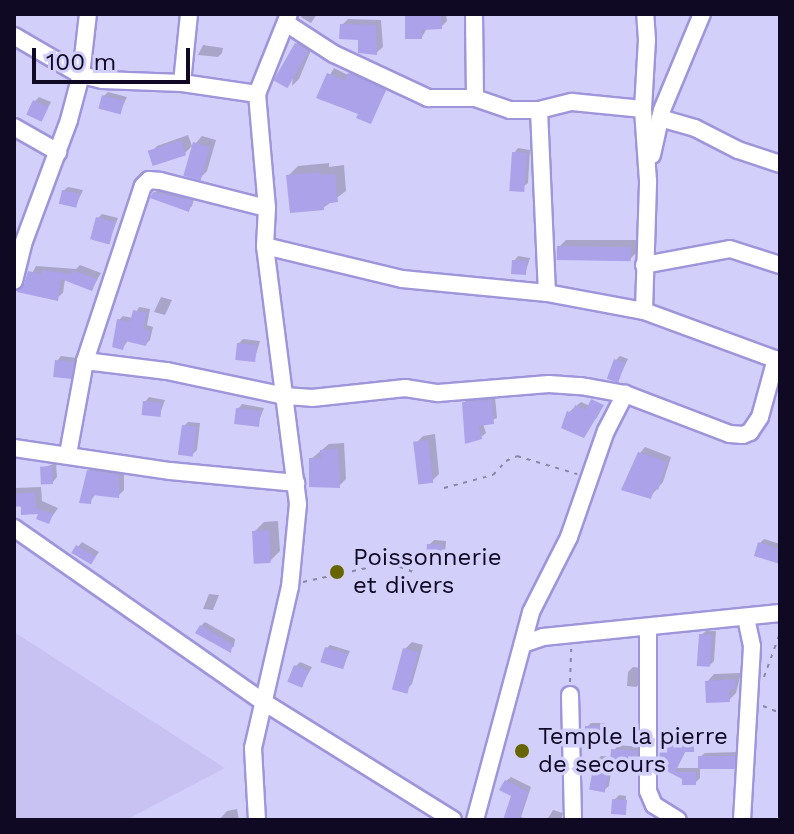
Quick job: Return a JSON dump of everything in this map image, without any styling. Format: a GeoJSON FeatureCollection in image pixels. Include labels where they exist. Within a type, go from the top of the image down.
{"type":"FeatureCollection","features":[{"type":"Feature","properties":{"kind":"street"},"geometry":{"type":"LineString","coordinates":[[14,281],[23,244],[58,152],[81,75],[88,14]]}},
{"type":"Feature","properties":{"kind":"street"},"geometry":{"type":"LineString","coordinates":[[182,83],[189,14]]}},
{"type":"Feature","properties":{"kind":"street"},"geometry":{"type":"LineString","coordinates":[[474,14],[475,98]]}},
{"type":"Feature","properties":{"kind":"street"},"geometry":{"type":"LineString","coordinates":[[644,311],[648,181],[643,109],[647,40],[645,14]]}},
{"type":"Feature","properties":{"kind":"street"},"geometry":{"type":"LineString","coordinates":[[648,181],[660,118],[702,14]]}},
{"type":"Feature","properties":{"kind":"street"},"geometry":{"type":"LineString","coordinates":[[257,820],[253,748],[290,587],[296,543],[296,483],[265,246],[267,208],[257,94],[287,18],[334,54],[428,98],[475,98],[510,110],[539,110],[572,102],[643,109]]}},
{"type":"Feature","properties":{"kind":"street"},"geometry":{"type":"LineString","coordinates":[[14,36],[81,75],[128,83],[182,83],[257,94]]}},
{"type":"Feature","properties":{"kind":"street"},"geometry":{"type":"LineString","coordinates":[[539,110],[547,293]]}},
{"type":"Feature","properties":{"kind":"street"},"geometry":{"type":"LineString","coordinates":[[660,118],[695,128],[738,150],[780,164]]}},
{"type":"Feature","properties":{"kind":"street"},"geometry":{"type":"LineString","coordinates":[[14,127],[58,152]]}},
{"type":"Feature","properties":{"kind":"street"},"geometry":{"type":"LineString","coordinates":[[68,454],[85,361],[143,186],[149,180],[267,208]]}},
{"type":"Feature","properties":{"kind":"street"},"geometry":{"type":"LineString","coordinates":[[85,361],[167,371],[285,396],[336,397],[405,388],[453,392],[549,384],[625,394],[730,434],[743,435],[750,432],[760,417],[778,360],[644,311],[547,293],[402,279],[265,246]]}},
{"type":"Feature","properties":{"kind":"street"},"geometry":{"type":"LineString","coordinates":[[644,265],[730,249],[780,265]]}},
{"type":"Feature","properties":{"kind":"street"},"geometry":{"type":"LineString","coordinates":[[475,820],[531,612],[569,537],[606,431],[625,394]]}},
{"type":"Feature","properties":{"kind":"street"},"geometry":{"type":"LineString","coordinates":[[14,448],[170,471],[296,483]]}},
{"type":"Feature","properties":{"kind":"street"},"geometry":{"type":"LineString","coordinates":[[14,528],[262,701],[453,820]]}},
{"type":"Feature","properties":{"kind":"street"},"geometry":{"type":"LineString","coordinates":[[523,644],[543,637],[780,613]]}},
{"type":"Feature","properties":{"kind":"street"},"geometry":{"type":"LineString","coordinates":[[742,820],[752,646],[746,618]]}},
{"type":"Feature","properties":{"kind":"street"},"geometry":{"type":"LineString","coordinates":[[648,627],[648,791],[654,805],[678,820]]}},
{"type":"Feature","properties":{"kind":"street"},"geometry":{"type":"LineString","coordinates":[[570,695],[573,820]]}},
{"type":"Feature","properties":{"kind":"path"},"geometry":{"type":"LineString","coordinates":[[444,488],[493,475],[506,461],[517,456],[589,477]]}},
{"type":"Feature","properties":{"kind":"path"},"geometry":{"type":"LineString","coordinates":[[290,587],[320,576],[390,563],[413,572]]}},
{"type":"Feature","properties":{"kind":"path"},"geometry":{"type":"LineString","coordinates":[[759,689],[780,633]]}},
{"type":"Feature","properties":{"kind":"path"},"geometry":{"type":"LineString","coordinates":[[570,695],[572,636]]}},
{"type":"Feature","properties":{"kind":"path"},"geometry":{"type":"LineString","coordinates":[[760,697],[761,705],[780,713]]}},
{"type":"Feature","properties":{"kind":"shaded area"},"geometry":{"type":"Polygon","coordinates":[[[14,632],[225,768],[126,820],[14,820],[14,632]]]}},
{"type":"Feature","properties":{"kind":"building"},"geometry":{"type":"Polygon","coordinates":[[[405,14],[441,14],[442,29],[422,30],[422,39],[405,39],[405,14]]]}},
{"type":"Feature","properties":{"kind":"building"},"geometry":{"type":"Polygon","coordinates":[[[340,24],[376,25],[377,55],[358,53],[358,40],[339,39],[340,24]]]}},
{"type":"Feature","properties":{"kind":"building"},"geometry":{"type":"Polygon","coordinates":[[[295,43],[309,51],[287,88],[274,80],[295,43]]]}},
{"type":"Feature","properties":{"kind":"building"},"geometry":{"type":"Polygon","coordinates":[[[327,73],[344,80],[348,73],[386,90],[371,124],[356,118],[358,114],[316,98],[327,73]]]}},
{"type":"Feature","properties":{"kind":"building"},"geometry":{"type":"Polygon","coordinates":[[[102,95],[124,101],[121,114],[98,109],[102,95]]]}},
{"type":"Feature","properties":{"kind":"building"},"geometry":{"type":"Polygon","coordinates":[[[33,100],[48,107],[42,122],[26,115],[33,100]]]}},
{"type":"Feature","properties":{"kind":"building"},"geometry":{"type":"Polygon","coordinates":[[[181,140],[186,155],[153,166],[148,151],[181,140]]]}},
{"type":"Feature","properties":{"kind":"building"},"geometry":{"type":"Polygon","coordinates":[[[193,142],[210,147],[201,181],[183,176],[193,142]]]}},
{"type":"Feature","properties":{"kind":"building"},"geometry":{"type":"Polygon","coordinates":[[[512,152],[527,153],[524,192],[509,191],[512,152]]]}},
{"type":"Feature","properties":{"kind":"building"},"geometry":{"type":"Polygon","coordinates":[[[320,172],[320,175],[335,174],[338,202],[324,204],[324,210],[290,213],[286,175],[320,172]]]}},
{"type":"Feature","properties":{"kind":"building"},"geometry":{"type":"Polygon","coordinates":[[[62,190],[80,194],[76,208],[59,204],[62,190]]]}},
{"type":"Feature","properties":{"kind":"building"},"geometry":{"type":"Polygon","coordinates":[[[153,192],[192,200],[189,212],[150,198],[153,192]]]}},
{"type":"Feature","properties":{"kind":"building"},"geometry":{"type":"Polygon","coordinates":[[[96,217],[115,222],[109,244],[90,239],[96,217]]]}},
{"type":"Feature","properties":{"kind":"building"},"geometry":{"type":"Polygon","coordinates":[[[557,246],[631,247],[631,261],[557,260],[557,246]]]}},
{"type":"Feature","properties":{"kind":"building"},"geometry":{"type":"Polygon","coordinates":[[[512,260],[527,261],[526,275],[511,274],[512,260]]]}},
{"type":"Feature","properties":{"kind":"building"},"geometry":{"type":"Polygon","coordinates":[[[42,270],[71,274],[72,270],[97,279],[92,291],[61,279],[58,301],[17,292],[24,284],[28,271],[42,274],[42,270]]]}},
{"type":"Feature","properties":{"kind":"building"},"geometry":{"type":"Polygon","coordinates":[[[133,310],[147,313],[143,329],[150,331],[146,346],[125,341],[123,350],[112,347],[117,319],[130,322],[133,310]]]}},
{"type":"Feature","properties":{"kind":"building"},"geometry":{"type":"Polygon","coordinates":[[[237,343],[257,345],[255,362],[235,360],[237,343]]]}},
{"type":"Feature","properties":{"kind":"building"},"geometry":{"type":"Polygon","coordinates":[[[614,359],[625,363],[618,383],[607,379],[614,359]]]}},
{"type":"Feature","properties":{"kind":"building"},"geometry":{"type":"Polygon","coordinates":[[[55,360],[74,362],[72,379],[53,377],[55,360]]]}},
{"type":"Feature","properties":{"kind":"building"},"geometry":{"type":"Polygon","coordinates":[[[591,399],[604,405],[584,438],[561,428],[567,411],[572,413],[575,405],[586,410],[591,399]]]}},
{"type":"Feature","properties":{"kind":"building"},"geometry":{"type":"Polygon","coordinates":[[[492,400],[494,424],[479,426],[482,439],[465,444],[462,402],[492,400]]]}},
{"type":"Feature","properties":{"kind":"building"},"geometry":{"type":"Polygon","coordinates":[[[143,401],[162,403],[160,417],[142,415],[143,401]]]}},
{"type":"Feature","properties":{"kind":"building"},"geometry":{"type":"Polygon","coordinates":[[[236,408],[261,411],[259,427],[234,424],[236,408]]]}},
{"type":"Feature","properties":{"kind":"building"},"geometry":{"type":"Polygon","coordinates":[[[182,425],[197,427],[193,457],[178,455],[182,425]]]}},
{"type":"Feature","properties":{"kind":"building"},"geometry":{"type":"Polygon","coordinates":[[[428,440],[433,483],[418,485],[413,442],[428,440]]]}},
{"type":"Feature","properties":{"kind":"building"},"geometry":{"type":"Polygon","coordinates":[[[338,449],[340,488],[309,487],[309,458],[321,458],[320,450],[338,449]]]}},
{"type":"Feature","properties":{"kind":"building"},"geometry":{"type":"Polygon","coordinates":[[[638,452],[667,462],[658,490],[654,488],[651,499],[621,490],[638,452]]]}},
{"type":"Feature","properties":{"kind":"building"},"geometry":{"type":"Polygon","coordinates":[[[52,466],[53,484],[41,485],[40,467],[52,466]]]}},
{"type":"Feature","properties":{"kind":"building"},"geometry":{"type":"Polygon","coordinates":[[[87,470],[119,475],[119,498],[92,495],[91,504],[79,503],[87,470]]]}},
{"type":"Feature","properties":{"kind":"building"},"geometry":{"type":"Polygon","coordinates":[[[35,492],[36,508],[53,514],[49,524],[36,519],[38,514],[21,515],[21,506],[14,507],[14,494],[35,492]]]}},
{"type":"Feature","properties":{"kind":"building"},"geometry":{"type":"Polygon","coordinates":[[[269,530],[271,563],[254,564],[252,531],[269,530]]]}},
{"type":"Feature","properties":{"kind":"building"},"geometry":{"type":"Polygon","coordinates":[[[758,542],[780,549],[780,564],[754,556],[758,542]]]}},
{"type":"Feature","properties":{"kind":"building"},"geometry":{"type":"Polygon","coordinates":[[[427,544],[442,545],[441,560],[426,559],[427,544]]]}},
{"type":"Feature","properties":{"kind":"building"},"geometry":{"type":"Polygon","coordinates":[[[76,545],[96,557],[91,565],[71,553],[76,545]]]}},
{"type":"Feature","properties":{"kind":"building"},"geometry":{"type":"Polygon","coordinates":[[[200,625],[232,644],[231,653],[195,633],[200,625]]]}},
{"type":"Feature","properties":{"kind":"building"},"geometry":{"type":"Polygon","coordinates":[[[699,634],[712,635],[710,667],[697,666],[699,634]]]}},
{"type":"Feature","properties":{"kind":"building"},"geometry":{"type":"Polygon","coordinates":[[[325,647],[348,654],[343,669],[320,662],[325,647]]]}},
{"type":"Feature","properties":{"kind":"building"},"geometry":{"type":"Polygon","coordinates":[[[403,648],[418,652],[407,694],[392,690],[403,648]]]}},
{"type":"Feature","properties":{"kind":"building"},"geometry":{"type":"Polygon","coordinates":[[[294,665],[309,671],[302,688],[287,682],[294,665]]]}},
{"type":"Feature","properties":{"kind":"building"},"geometry":{"type":"Polygon","coordinates":[[[735,679],[735,689],[729,690],[730,702],[706,703],[705,681],[735,679]]]}},
{"type":"Feature","properties":{"kind":"building"},"geometry":{"type":"Polygon","coordinates":[[[585,726],[601,726],[601,743],[585,743],[585,726]]]}},
{"type":"Feature","properties":{"kind":"building"},"geometry":{"type":"Polygon","coordinates":[[[660,741],[694,741],[694,752],[685,752],[675,772],[696,772],[696,785],[682,785],[682,779],[659,767],[660,741]]]}},
{"type":"Feature","properties":{"kind":"building"},"geometry":{"type":"Polygon","coordinates":[[[611,749],[637,751],[636,763],[610,761],[611,749]]]}},
{"type":"Feature","properties":{"kind":"building"},"geometry":{"type":"Polygon","coordinates":[[[698,756],[735,756],[735,769],[698,769],[698,756]]]}},
{"type":"Feature","properties":{"kind":"building"},"geometry":{"type":"Polygon","coordinates":[[[595,759],[611,762],[605,792],[589,789],[595,759]]]}},
{"type":"Feature","properties":{"kind":"building"},"geometry":{"type":"Polygon","coordinates":[[[505,780],[528,792],[519,820],[503,820],[511,796],[499,790],[505,780]]]}},
{"type":"Feature","properties":{"kind":"building"},"geometry":{"type":"Polygon","coordinates":[[[612,799],[627,800],[626,815],[611,814],[612,799]]]}},
{"type":"Feature","properties":{"kind":"place","name":"Poissonnerie et divers"},"geometry":{"type":"Point","coordinates":[337,572]}},
{"type":"Feature","properties":{"kind":"place","name":"Temple la pierre de secours"},"geometry":{"type":"Point","coordinates":[522,751]}}]}
